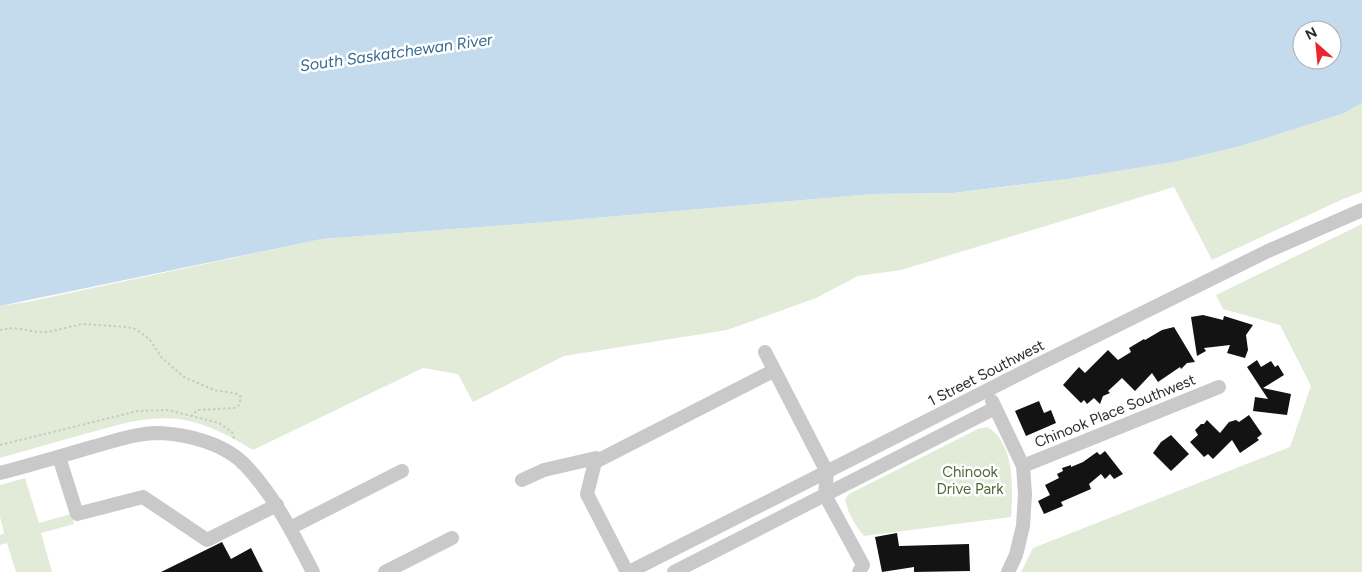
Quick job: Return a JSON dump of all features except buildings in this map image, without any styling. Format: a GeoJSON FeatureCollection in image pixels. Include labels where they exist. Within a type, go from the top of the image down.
{"type":"FeatureCollection","features":[{"type":"Feature","properties":{"kind":"street","name":"1 Street Southwest"},"geometry":{"type":"LineString","coordinates":[[628,572],[1268,252],[1362,210]]}},
{"type":"Feature","properties":{"kind":"street"},"geometry":{"type":"LineString","coordinates":[[765,352],[827,472],[825,495],[862,565],[859,572]]}},
{"type":"Feature","properties":{"kind":"street"},"geometry":{"type":"LineString","coordinates":[[595,462],[774,370]]}},
{"type":"Feature","properties":{"kind":"street","name":"Chinook Place Southwest"},"geometry":{"type":"LineString","coordinates":[[1023,466],[1219,387]]}},
{"type":"Feature","properties":{"kind":"street"},"geometry":{"type":"LineString","coordinates":[[987,391],[1023,466],[1025,494],[1023,526],[1016,555],[1008,572]]}},
{"type":"Feature","properties":{"kind":"street"},"geometry":{"type":"LineString","coordinates":[[674,572],[995,408]]}},
{"type":"Feature","properties":{"kind":"street"},"geometry":{"type":"LineString","coordinates":[[0,474],[132,436],[159,434],[183,436],[207,442],[227,452],[245,465],[277,505],[313,572]]}},
{"type":"Feature","properties":{"kind":"street"},"geometry":{"type":"LineString","coordinates":[[58,457],[77,514],[143,497],[207,540],[277,505]]}},
{"type":"Feature","properties":{"kind":"street"},"geometry":{"type":"LineString","coordinates":[[522,480],[544,470],[596,458],[587,494],[628,572]]}},
{"type":"Feature","properties":{"kind":"street"},"geometry":{"type":"LineString","coordinates":[[290,528],[402,470]]}},
{"type":"Feature","properties":{"kind":"street"},"geometry":{"type":"LineString","coordinates":[[385,572],[452,538]]}},
{"type":"Feature","properties":{"kind":"path"},"geometry":{"type":"LineString","coordinates":[[0,330],[13,328],[48,332],[82,324],[105,324],[135,329],[150,340],[162,358],[184,377],[214,390],[238,394],[241,398],[238,405],[234,408],[197,410],[192,416]]}},
{"type":"Feature","properties":{"kind":"green space"},"geometry":{"type":"Polygon","coordinates":[[[1362,103],[1362,192],[1212,260],[1174,187],[901,270],[858,276],[816,298],[727,330],[564,356],[473,402],[458,374],[423,368],[253,450],[227,435],[208,427],[189,421],[166,418],[118,425],[0,458],[0,306],[27,302],[322,239],[874,194],[954,193],[1068,179],[1174,162],[1241,146],[1342,114],[1362,103]]]}},
{"type":"Feature","properties":{"kind":"green space"},"geometry":{"type":"Polygon","coordinates":[[[1362,224],[1362,572],[1021,572],[1033,548],[1290,447],[1311,386],[1280,325],[1223,309],[1216,295],[1362,224]]]}},
{"type":"Feature","properties":{"kind":"green space","name":"Chinook Drive Park"},"geometry":{"type":"Polygon","coordinates":[[[987,427],[996,434],[1003,444],[1007,455],[1012,481],[1011,517],[864,536],[848,510],[845,499],[849,494],[978,429],[987,427]]]}},
{"type":"Feature","properties":{"kind":"green space"},"geometry":{"type":"Polygon","coordinates":[[[25,478],[39,523],[71,514],[74,524],[41,533],[52,572],[16,572],[7,543],[0,545],[0,535],[4,533],[0,517],[0,485],[25,478]]]}},
{"type":"Feature","properties":{"kind":"water","name":"South Saskatchewan River"},"geometry":{"type":"Polygon","coordinates":[[[0,0],[1362,0],[1362,103],[1342,114],[1241,146],[1174,162],[1068,179],[953,193],[874,194],[322,239],[0,306],[0,0]]]}}]}
